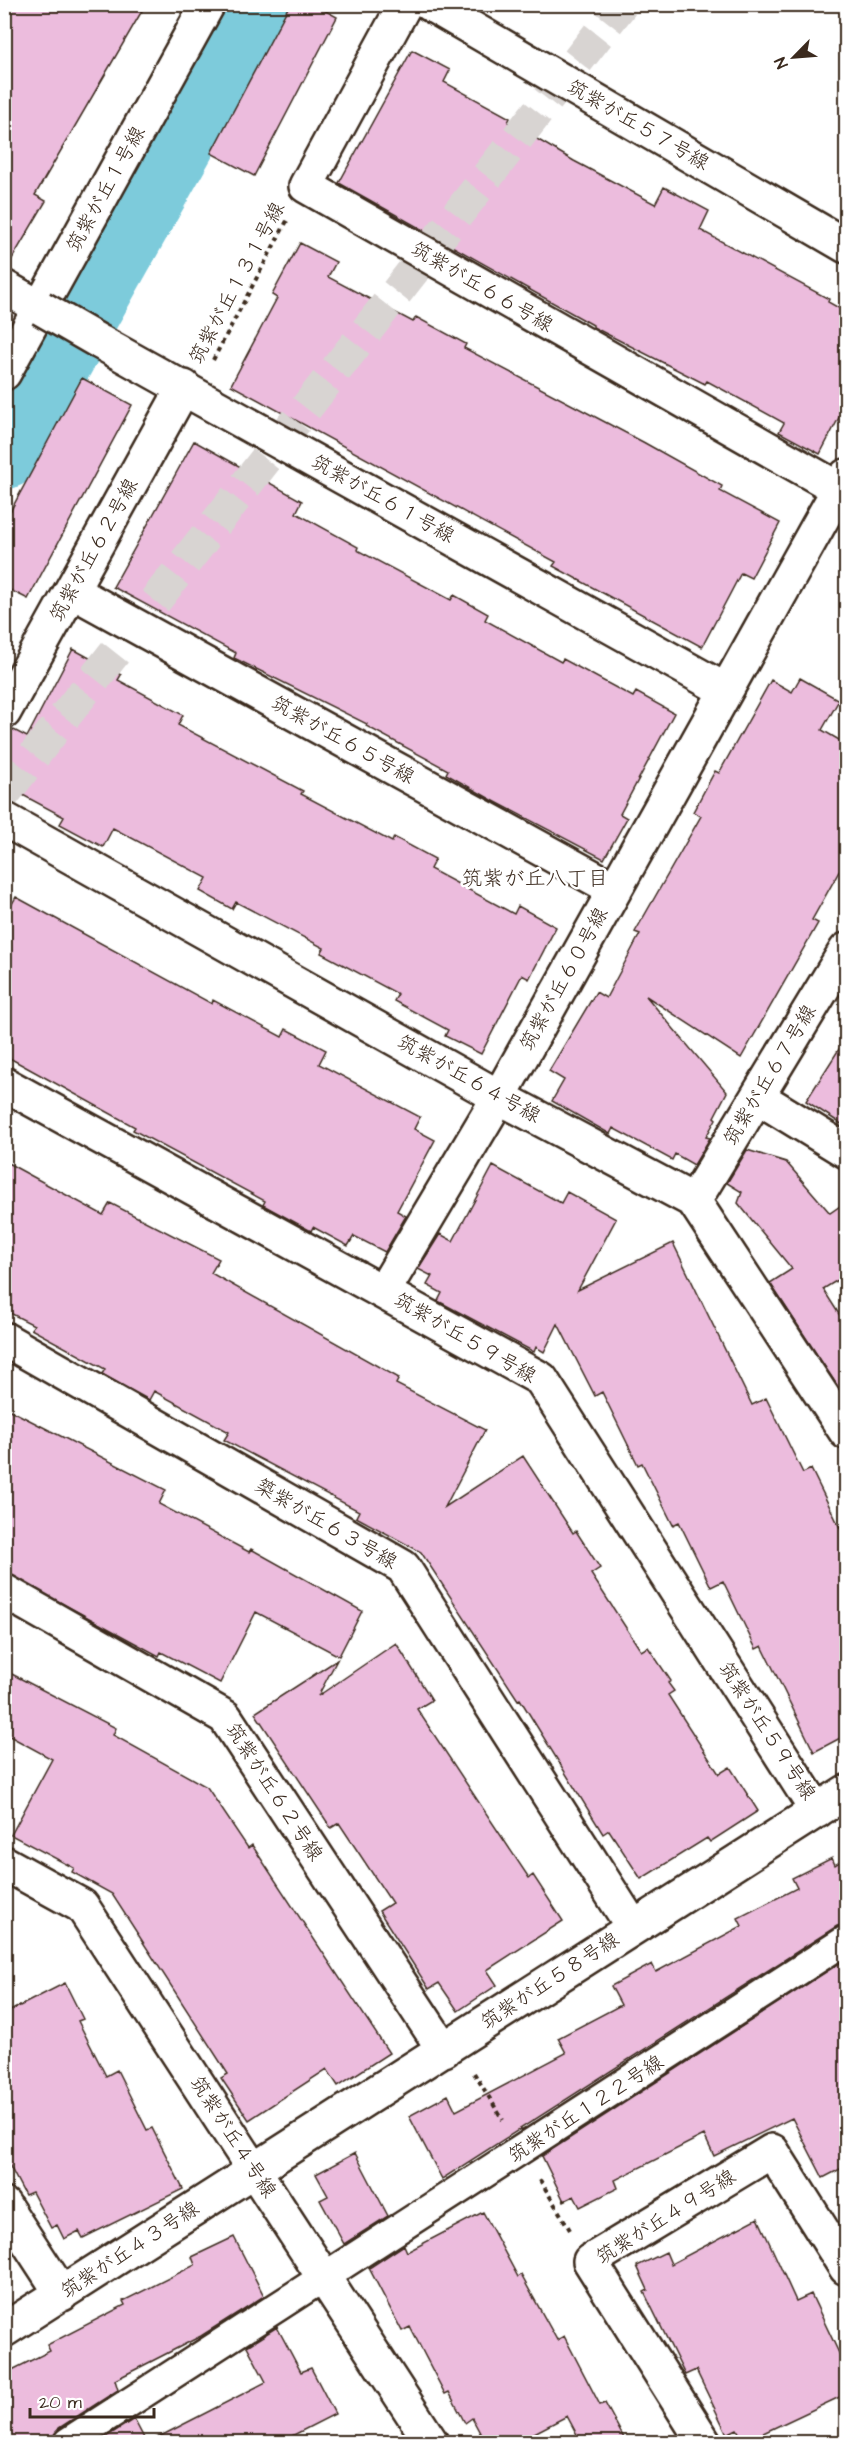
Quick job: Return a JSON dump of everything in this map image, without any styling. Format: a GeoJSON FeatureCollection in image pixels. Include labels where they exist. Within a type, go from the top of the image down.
{"type":"FeatureCollection","features":[{"type":"Feature","properties":{"kind":"street","name":"筑紫が丘１号線"},"geometry":{"type":"LineString","coordinates":[[4,373],[208,4]]}},
{"type":"Feature","properties":{"kind":"street"},"geometry":{"type":"LineString","coordinates":[[306,186],[405,4]]}},
{"type":"Feature","properties":{"kind":"street","name":"筑紫が丘５７号線"},"geometry":{"type":"LineString","coordinates":[[430,4],[846,246]]}},
{"type":"Feature","properties":{"kind":"street","name":"筑紫が丘６６号線"},"geometry":{"type":"LineString","coordinates":[[306,186],[843,483]]}},
{"type":"Feature","properties":{"kind":"street","name":"筑紫が丘６１号線"},"geometry":{"type":"LineString","coordinates":[[4,287],[725,690]]}},
{"type":"Feature","properties":{"kind":"street","name":"筑紫が丘６２号線"},"geometry":{"type":"LineString","coordinates":[[4,712],[190,390]]}},
{"type":"Feature","properties":{"kind":"street","name":"筑紫が丘６０号線"},"geometry":{"type":"LineString","coordinates":[[382,1292],[499,1096],[843,483]]}},
{"type":"Feature","properties":{"kind":"street","name":"筑紫が丘６５号線"},"geometry":{"type":"LineString","coordinates":[[72,591],[614,889]]}},
{"type":"Feature","properties":{"kind":"street","name":"筑紫が丘６４号線"},"geometry":{"type":"LineString","coordinates":[[4,819],[499,1096],[694,1201],[846,1432]]}},
{"type":"Feature","properties":{"kind":"street","name":"筑紫が丘６７号線"},"geometry":{"type":"LineString","coordinates":[[694,1201],[846,950]]}},
{"type":"Feature","properties":{"kind":"street","name":"筑紫が丘５９号線"},"geometry":{"type":"LineString","coordinates":[[4,1084],[541,1379],[817,1811]]}},
{"type":"Feature","properties":{"kind":"street"},"geometry":{"type":"LineString","coordinates":[[758,1097],[846,1151]]}},
{"type":"Feature","properties":{"kind":"street","name":"築紫が丘６３号線"},"geometry":{"type":"LineString","coordinates":[[4,1339],[403,1567],[633,1927]]}},
{"type":"Feature","properties":{"kind":"street","name":"筑紫が丘６２号線"},"geometry":{"type":"LineString","coordinates":[[4,1591],[225,1718],[444,2050]]}},
{"type":"Feature","properties":{"kind":"street","name":"筑紫が丘５８号線"},"geometry":{"type":"LineString","coordinates":[[255,2170],[846,1792]]}},
{"type":"Feature","properties":{"kind":"street","name":"筑紫が丘４号線"},"geometry":{"type":"LineString","coordinates":[[4,1863],[82,1906],[431,2442]]}},
{"type":"Feature","properties":{"kind":"street","name":"筑紫が丘１２２号線"},"geometry":{"type":"LineString","coordinates":[[68,2442],[846,1940]]}},
{"type":"Feature","properties":{"kind":"street","name":"筑紫が丘４９号線"},"geometry":{"type":"LineString","coordinates":[[704,2442],[590,2262],[772,2151],[846,2268]]}},
{"type":"Feature","properties":{"kind":"street","name":"筑紫が丘４３号線"},"geometry":{"type":"LineString","coordinates":[[4,2330],[255,2170]]}},
{"type":"Feature","properties":{"kind":"street"},"geometry":{"type":"LineString","coordinates":[[4,2205],[62,2294]]}},
{"type":"Feature","properties":{"kind":"path","name":"筑紫が丘１３１号線"},"geometry":{"type":"LineString","coordinates":[[190,390],[306,186]]}},
{"type":"Feature","properties":{"kind":"building"},"geometry":{"type":"Polygon","coordinates":[[[4,4],[146,4],[35,195],[46,201],[6,269],[4,4]]]}},
{"type":"Feature","properties":{"kind":"building"},"geometry":{"type":"Polygon","coordinates":[[[290,4],[313,4],[337,17],[254,176],[211,153],[290,4]]]}},
{"type":"Feature","properties":{"kind":"building"},"geometry":{"type":"Polygon","coordinates":[[[412,50],[450,70],[444,82],[510,118],[508,122],[574,161],[655,204],[664,187],[709,211],[700,230],[829,299],[828,302],[846,312],[846,404],[820,454],[779,432],[784,423],[707,381],[705,384],[593,327],[339,183],[412,50]]]}},
{"type":"Feature","properties":{"kind":"building"},"geometry":{"type":"Polygon","coordinates":[[[300,243],[336,262],[328,277],[413,322],[416,317],[466,344],[464,348],[643,442],[722,486],[720,491],[780,523],[751,578],[741,573],[702,647],[553,566],[556,562],[231,385],[277,298],[272,295],[300,243]]]}},
{"type":"Feature","properties":{"kind":"building"},"geometry":{"type":"Polygon","coordinates":[[[82,378],[132,405],[28,599],[4,587],[4,523],[82,378]]]}},
{"type":"Feature","properties":{"kind":"building"},"geometry":{"type":"Polygon","coordinates":[[[194,441],[302,501],[296,513],[358,547],[357,550],[451,600],[454,595],[488,614],[485,620],[561,662],[563,659],[633,697],[636,692],[674,713],[620,814],[627,818],[604,859],[446,774],[448,770],[366,726],[367,724],[234,658],[236,653],[113,587],[194,441]]]}},
{"type":"Feature","properties":{"kind":"building"},"geometry":{"type":"Polygon","coordinates":[[[73,649],[121,675],[118,680],[183,715],[178,725],[303,791],[301,794],[392,842],[394,837],[435,859],[430,869],[514,914],[518,906],[556,927],[529,979],[522,975],[481,1054],[445,1036],[448,1030],[394,1001],[398,994],[321,953],[324,948],[236,902],[232,909],[200,891],[207,878],[113,828],[103,847],[60,824],[64,817],[4,785],[4,731],[12,729],[27,737],[73,649]]]}},
{"type":"Feature","properties":{"kind":"building"},"geometry":{"type":"Polygon","coordinates":[[[800,678],[839,700],[822,730],[846,744],[846,859],[812,920],[818,923],[741,1058],[646,996],[727,1092],[706,1137],[710,1138],[694,1165],[675,1154],[672,1160],[613,1128],[610,1134],[552,1101],[564,1080],[549,1071],[596,992],[606,998],[640,934],[635,932],[701,816],[693,812],[715,771],[719,773],[771,680],[792,692],[800,678]]]}},
{"type":"Feature","properties":{"kind":"building"},"geometry":{"type":"Polygon","coordinates":[[[16,897],[212,1004],[213,1000],[282,1037],[286,1029],[326,1050],[319,1064],[420,1117],[414,1129],[435,1140],[397,1211],[406,1216],[385,1252],[354,1236],[348,1246],[313,1227],[311,1231],[263,1205],[265,1201],[133,1130],[135,1127],[4,1055],[4,918],[16,897]]]}},
{"type":"Feature","properties":{"kind":"building"},"geometry":{"type":"Polygon","coordinates":[[[846,1038],[846,1127],[806,1101],[846,1038]]]}},
{"type":"Feature","properties":{"kind":"building"},"geometry":{"type":"Polygon","coordinates":[[[747,1150],[786,1162],[830,1213],[846,1202],[846,1275],[823,1289],[846,1325],[846,1399],[770,1283],[792,1269],[738,1203],[742,1192],[727,1183],[747,1150]]]}},
{"type":"Feature","properties":{"kind":"building"},"geometry":{"type":"Polygon","coordinates":[[[4,1161],[103,1215],[110,1203],[219,1259],[211,1273],[399,1378],[396,1384],[485,1430],[445,1507],[523,1456],[573,1533],[576,1531],[600,1568],[591,1574],[641,1651],[648,1647],[671,1681],[668,1683],[674,1691],[668,1695],[719,1774],[730,1767],[758,1811],[710,1842],[707,1838],[641,1879],[609,1830],[603,1834],[520,1699],[518,1700],[421,1552],[356,1517],[359,1511],[224,1440],[229,1432],[154,1391],[149,1400],[102,1374],[105,1369],[31,1329],[34,1325],[4,1310],[4,1161]]]}},
{"type":"Feature","properties":{"kind":"building"},"geometry":{"type":"Polygon","coordinates":[[[493,1166],[561,1203],[567,1192],[616,1219],[578,1290],[673,1243],[752,1405],[766,1398],[803,1473],[811,1469],[846,1540],[846,1735],[814,1752],[762,1646],[756,1649],[723,1581],[711,1587],[679,1522],[673,1525],[642,1463],[638,1465],[602,1392],[595,1396],[558,1324],[544,1352],[536,1347],[534,1352],[438,1301],[442,1293],[427,1285],[432,1276],[418,1269],[440,1234],[453,1241],[493,1166]]]}},
{"type":"Feature","properties":{"kind":"building"},"geometry":{"type":"Polygon","coordinates":[[[4,1407],[166,1490],[159,1504],[249,1552],[251,1549],[362,1611],[339,1656],[256,1612],[220,1683],[161,1652],[159,1656],[4,1572],[4,1407]]]}},
{"type":"Feature","properties":{"kind":"building"},"geometry":{"type":"Polygon","coordinates":[[[396,1643],[432,1700],[417,1709],[529,1878],[533,1875],[563,1921],[487,1970],[497,1985],[458,2011],[439,1983],[429,1989],[379,1911],[392,1903],[339,1823],[331,1828],[255,1713],[337,1660],[318,1696],[396,1643]]]}},
{"type":"Feature","properties":{"kind":"building"},"geometry":{"type":"Polygon","coordinates":[[[4,1670],[116,1728],[113,1735],[207,1787],[248,1848],[252,1845],[389,2053],[338,2086],[327,2069],[249,2120],[221,2078],[228,2074],[112,1894],[72,1872],[74,1868],[11,1835],[52,1759],[4,1733],[4,1670]]]}},
{"type":"Feature","properties":{"kind":"building"},"geometry":{"type":"Polygon","coordinates":[[[832,1858],[835,1865],[846,1858],[846,1924],[837,1926],[442,2179],[409,2116],[448,2095],[456,2111],[566,2053],[558,2038],[621,2005],[611,1986],[652,1964],[656,1972],[742,1926],[738,1918],[797,1888],[792,1878],[832,1858]]]}},
{"type":"Feature","properties":{"kind":"building"},"geometry":{"type":"Polygon","coordinates":[[[846,1959],[846,2166],[823,2178],[792,2118],[714,2156],[704,2135],[615,2180],[618,2188],[580,2207],[574,2196],[564,2201],[542,2156],[846,1959]]]}},
{"type":"Feature","properties":{"kind":"building"},"geometry":{"type":"Polygon","coordinates":[[[65,1983],[83,2019],[78,2021],[106,2076],[117,2070],[147,2130],[152,2128],[183,2189],[83,2238],[79,2231],[64,2239],[57,2225],[51,2228],[32,2192],[25,2195],[4,2155],[4,2014],[65,1983]]]}},
{"type":"Feature","properties":{"kind":"building"},"geometry":{"type":"Polygon","coordinates":[[[355,2153],[388,2216],[344,2244],[320,2200],[328,2196],[316,2174],[355,2153]]]}},
{"type":"Feature","properties":{"kind":"building"},"geometry":{"type":"Polygon","coordinates":[[[483,2212],[518,2277],[521,2275],[557,2340],[564,2336],[600,2405],[605,2403],[626,2442],[581,2442],[567,2416],[517,2442],[485,2442],[472,2418],[465,2423],[449,2392],[445,2394],[410,2327],[402,2331],[369,2268],[404,2245],[407,2252],[483,2212]]]}},
{"type":"Feature","properties":{"kind":"building"},"geometry":{"type":"Polygon","coordinates":[[[758,2218],[796,2301],[811,2294],[846,2368],[846,2394],[744,2442],[737,2429],[727,2434],[696,2370],[685,2375],[644,2292],[648,2290],[637,2266],[666,2252],[671,2264],[758,2218]]]}},
{"type":"Feature","properties":{"kind":"building"},"geometry":{"type":"Polygon","coordinates":[[[234,2237],[264,2296],[201,2336],[115,2380],[118,2390],[59,2428],[52,2442],[4,2442],[4,2374],[50,2351],[47,2345],[125,2305],[123,2301],[195,2265],[192,2257],[234,2237]]]}},
{"type":"Feature","properties":{"kind":"building"},"geometry":{"type":"Polygon","coordinates":[[[277,2327],[301,2372],[311,2368],[335,2414],[280,2442],[149,2442],[266,2382],[247,2346],[277,2327]]]}},
{"type":"Feature","properties":{"kind":"building"},"geometry":{"type":"Polygon","coordinates":[[[134,2419],[146,2442],[98,2442],[134,2419]]]}},
{"type":"Feature","properties":{"kind":"waterway"},"geometry":{"type":"LineString","coordinates":[[4,452],[255,4]]}},
{"type":"Feature","properties":{"kind":"tunnel"},"geometry":{"type":"LineString","coordinates":[[4,794],[622,4]]}},
{"type":"Feature","properties":{"kind":"district","name":"筑紫が丘八丁目"},"geometry":{"type":"Point","coordinates":[535,878]}}]}
